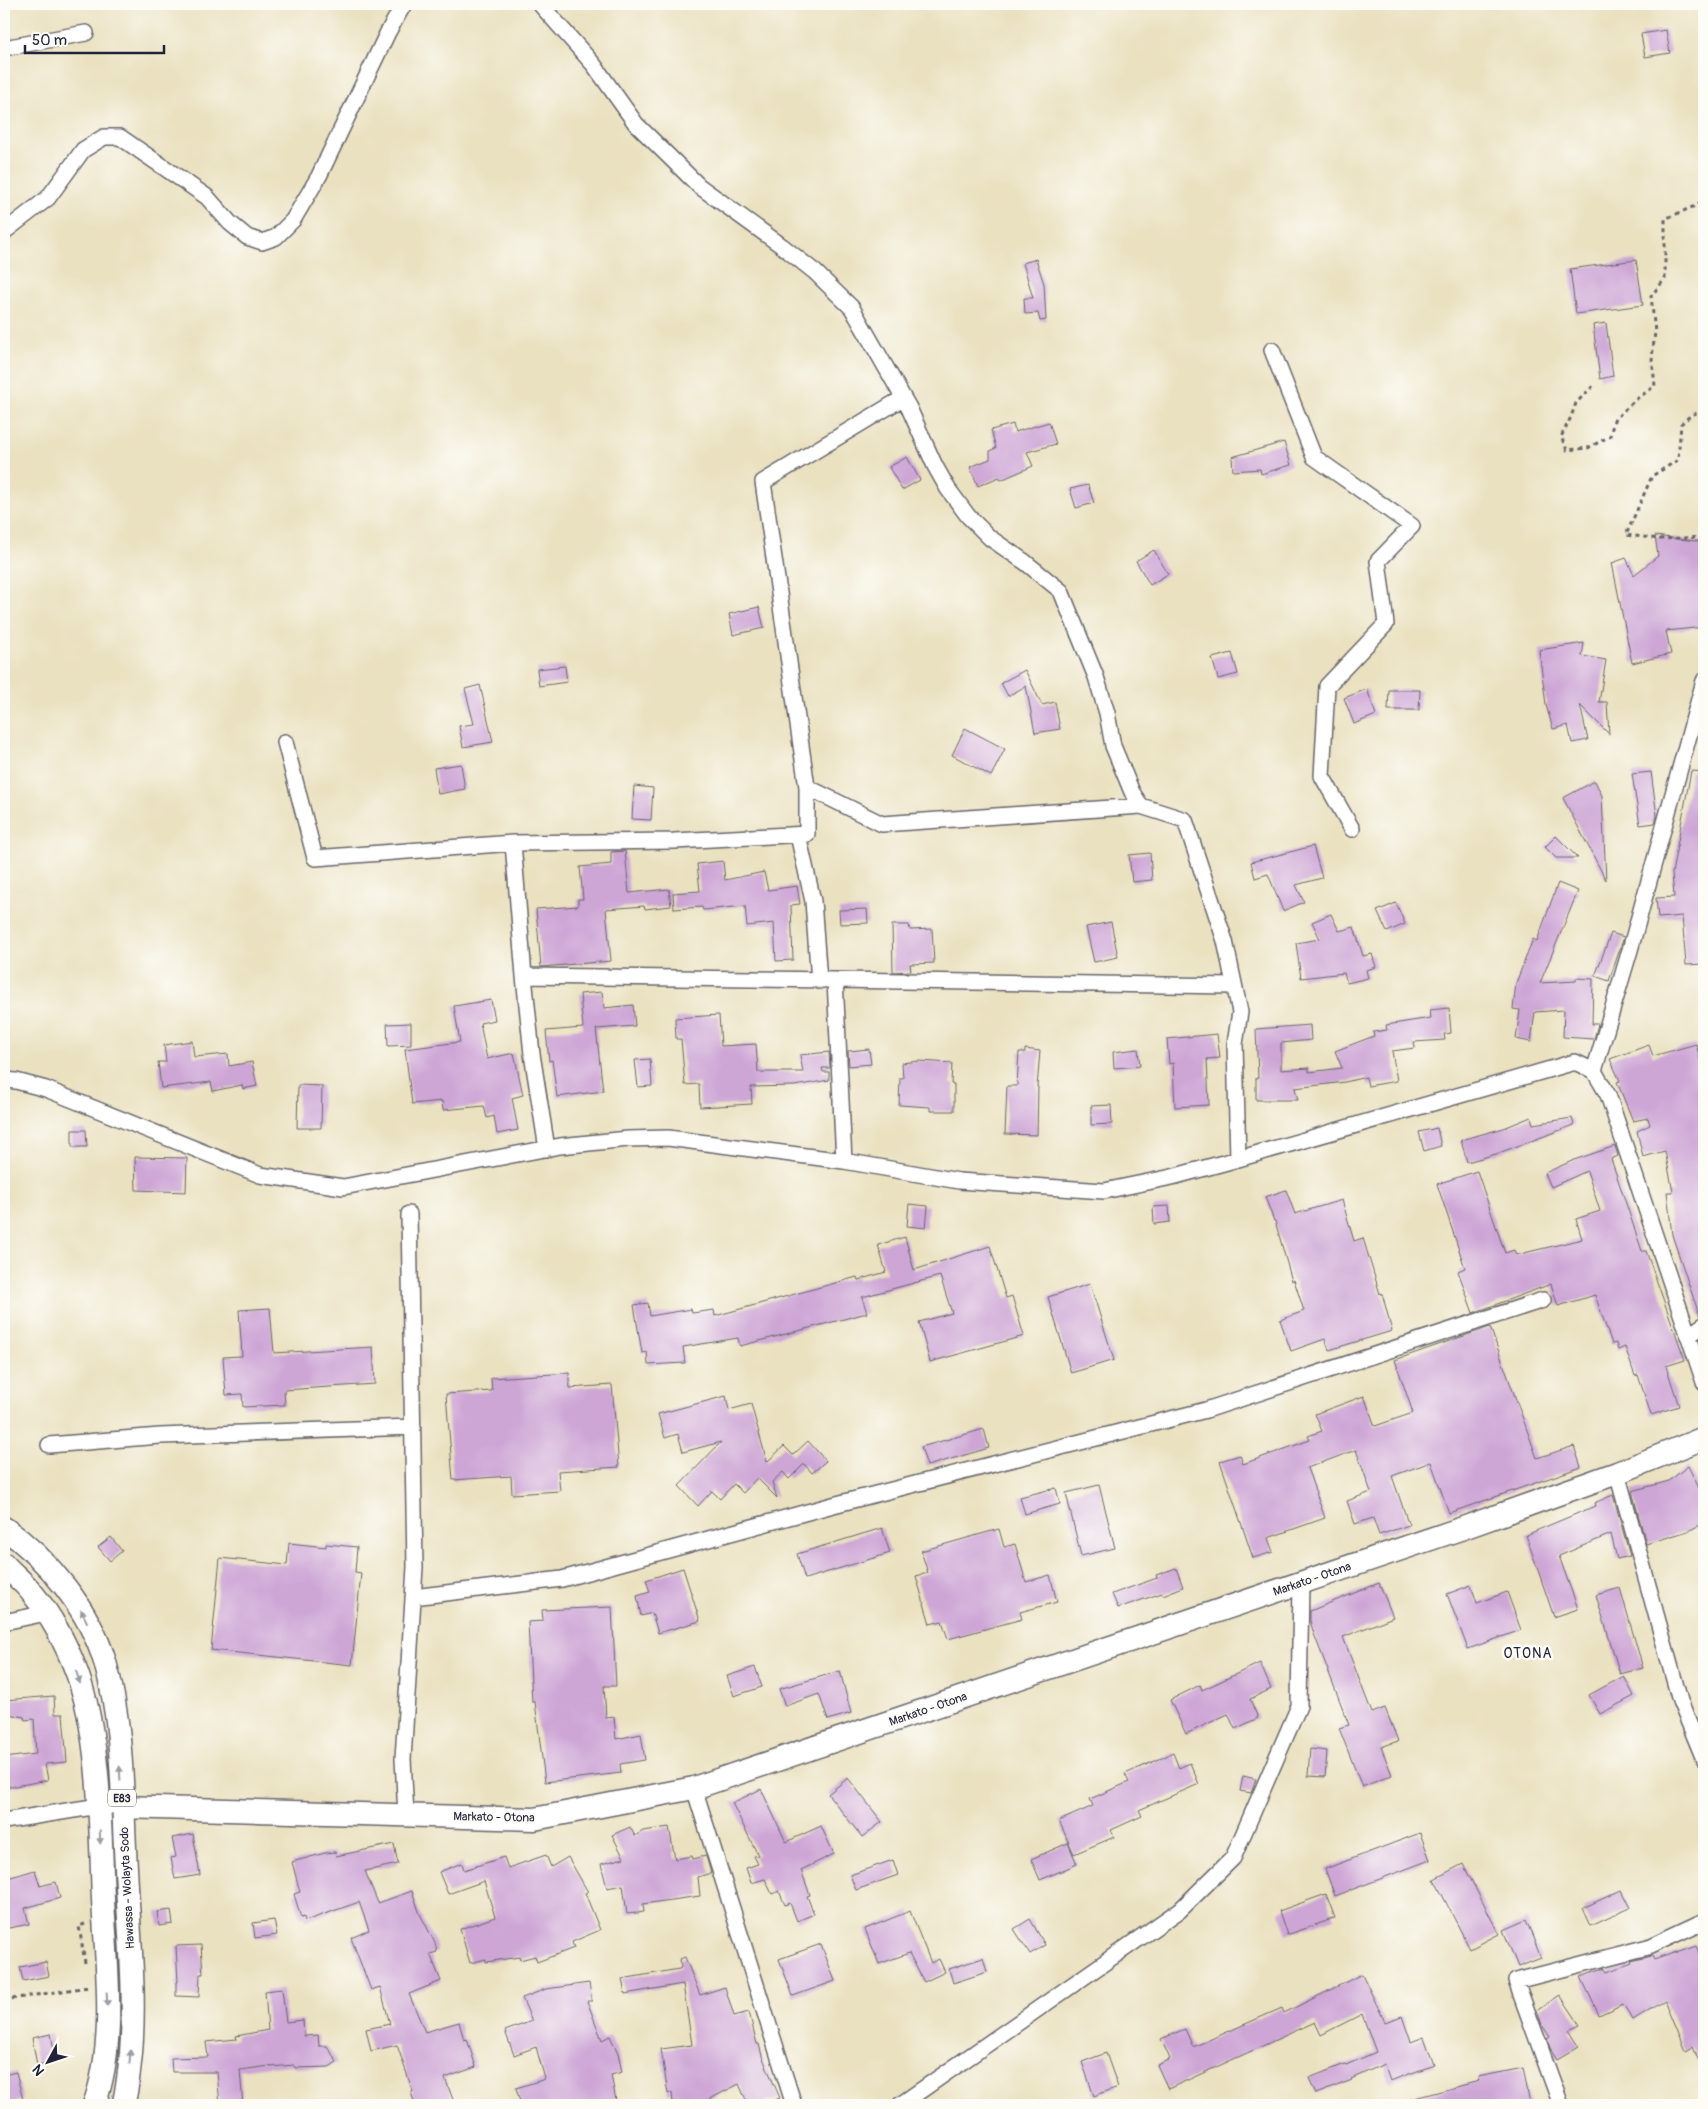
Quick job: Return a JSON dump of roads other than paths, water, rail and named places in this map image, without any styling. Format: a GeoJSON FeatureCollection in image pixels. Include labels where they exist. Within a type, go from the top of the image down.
{"type":"FeatureCollection","features":[{"type":"Feature","properties":{"kind":"main road","name":"Markato - Otona"},"geometry":{"type":"LineString","coordinates":[[122,1807],[534,1819],[694,1788],[1301,1583],[1617,1473],[1703,1440]]}},
{"type":"Feature","properties":{"kind":"main road","name":"Hawassa - Wolayta Sodo"},"geometry":{"type":"LineString","coordinates":[[4,1528],[20,1539],[54,1572],[82,1611],[104,1661],[117,1716],[134,2014],[128,2090],[123,2105]]}},
{"type":"Feature","properties":{"kind":"main road","name":"Hawassa - Wolayta Sodo"},"geometry":{"type":"LineString","coordinates":[[4,1564],[33,1594],[58,1630],[77,1674],[90,1720],[99,1806],[108,2018],[102,2084],[94,2105]]}},
{"type":"Feature","properties":{"kind":"street"},"geometry":{"type":"LineString","coordinates":[[4,232],[48,198],[83,150],[104,137],[120,137],[207,197],[230,223],[247,237],[262,242],[276,236],[293,220],[319,176],[388,32],[404,4]]}},
{"type":"Feature","properties":{"kind":"street"},"geometry":{"type":"LineString","coordinates":[[540,4],[594,65],[636,124],[698,186],[815,272],[852,308],[903,398],[948,489],[968,516],[990,538],[1025,562],[1061,591],[1096,678],[1107,714],[1113,746],[1132,792],[1141,806]]}},
{"type":"Feature","properties":{"kind":"street"},"geometry":{"type":"LineString","coordinates":[[4,48],[86,33]]}},
{"type":"Feature","properties":{"kind":"street"},"geometry":{"type":"LineString","coordinates":[[1272,350],[1314,458],[1412,526],[1378,561],[1386,624],[1327,686],[1322,776],[1352,829]]}},
{"type":"Feature","properties":{"kind":"street"},"geometry":{"type":"LineString","coordinates":[[285,742],[315,858],[513,843],[674,841],[807,834],[807,787],[763,482],[903,398]]}},
{"type":"Feature","properties":{"kind":"street"},"geometry":{"type":"LineString","coordinates":[[1594,1071],[1633,941],[1704,681]]}},
{"type":"Feature","properties":{"kind":"street"},"geometry":{"type":"LineString","coordinates":[[807,787],[882,824],[1141,806],[1185,820],[1225,941],[1240,1012],[1235,1044],[1238,1159]]}},
{"type":"Feature","properties":{"kind":"street"},"geometry":{"type":"LineString","coordinates":[[798,835],[813,900],[819,981]]}},
{"type":"Feature","properties":{"kind":"street"},"geometry":{"type":"LineString","coordinates":[[513,843],[532,1054],[547,1149]]}},
{"type":"Feature","properties":{"kind":"street"},"geometry":{"type":"LineString","coordinates":[[524,976],[1234,986]]}},
{"type":"Feature","properties":{"kind":"street"},"geometry":{"type":"LineString","coordinates":[[835,980],[844,1161]]}},
{"type":"Feature","properties":{"kind":"street"},"geometry":{"type":"LineString","coordinates":[[4,1080],[16,1081],[46,1089],[260,1175],[343,1187],[547,1149],[628,1139],[668,1138],[844,1161],[959,1182],[1104,1191],[1172,1177],[1238,1159],[1552,1067],[1575,1062],[1594,1071],[1608,1095],[1704,1382]]}},
{"type":"Feature","properties":{"kind":"street"},"geometry":{"type":"LineString","coordinates":[[406,1815],[402,1759],[415,1567],[409,1214]]}},
{"type":"Feature","properties":{"kind":"street"},"geometry":{"type":"LineString","coordinates":[[414,1597],[562,1579],[861,1497],[1206,1410],[1543,1300]]}},
{"type":"Feature","properties":{"kind":"street"},"geometry":{"type":"LineString","coordinates":[[1688,1336],[1704,1326]]}},
{"type":"Feature","properties":{"kind":"street"},"geometry":{"type":"LineString","coordinates":[[49,1445],[160,1436],[413,1427]]}},
{"type":"Feature","properties":{"kind":"street"},"geometry":{"type":"LineString","coordinates":[[1617,1473],[1680,1701],[1700,1736],[1704,1759]]}},
{"type":"Feature","properties":{"kind":"street"},"geometry":{"type":"LineString","coordinates":[[900,2105],[1180,1910],[1233,1858],[1299,1706],[1301,1583]]}},
{"type":"Feature","properties":{"kind":"street"},"geometry":{"type":"LineString","coordinates":[[4,1622],[46,1613]]}},
{"type":"Feature","properties":{"kind":"street"},"geometry":{"type":"LineString","coordinates":[[694,1788],[794,2105]]}},
{"type":"Feature","properties":{"kind":"street"},"geometry":{"type":"LineString","coordinates":[[4,1821],[99,1806],[122,1807]]}},
{"type":"Feature","properties":{"kind":"street"},"geometry":{"type":"LineString","coordinates":[[1560,2105],[1516,1981],[1648,1947],[1704,1921]]}},
{"type":"Feature","properties":{"kind":"district","name":"OTONA"},"geometry":{"type":"Point","coordinates":[1528,1653]}}]}
